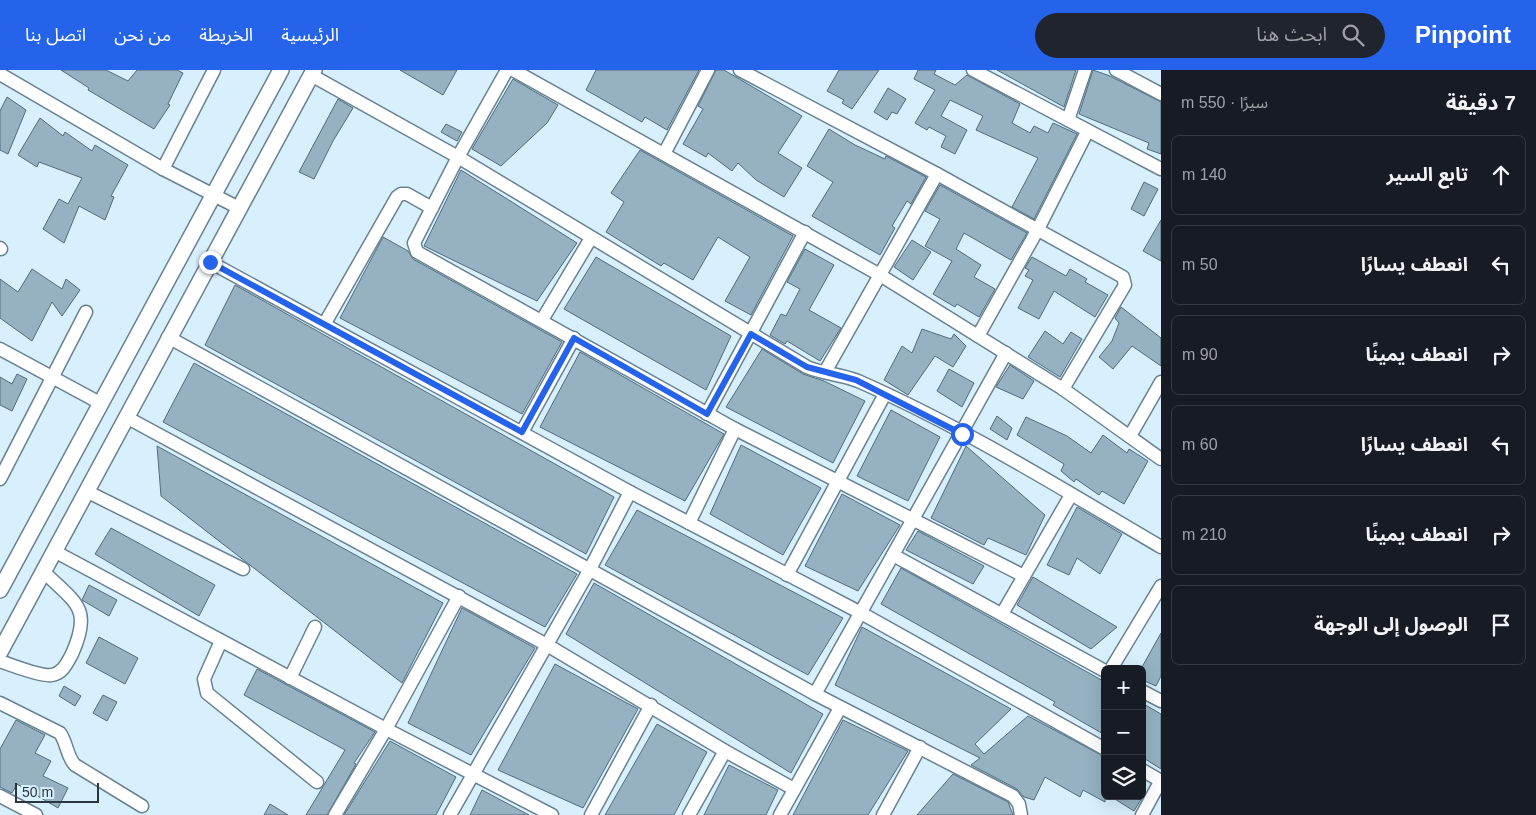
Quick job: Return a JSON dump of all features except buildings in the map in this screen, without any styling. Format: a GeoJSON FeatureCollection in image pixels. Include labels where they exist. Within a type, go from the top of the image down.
{"type":"FeatureCollection","features":[{"type":"Feature","properties":{"kind":"main road"},"geometry":{"type":"LineString","coordinates":[[0,590],[281,70]]}},
{"type":"Feature","properties":{"kind":"main road"},"geometry":{"type":"LineString","coordinates":[[0,652],[168,337],[312,73]]}},
{"type":"Feature","properties":{"kind":"street"},"geometry":{"type":"LineString","coordinates":[[163,169],[214,70]]}},
{"type":"Feature","properties":{"kind":"street"},"geometry":{"type":"LineString","coordinates":[[507,70],[458,157],[414,243],[417,252],[735,429],[1024,576]]}},
{"type":"Feature","properties":{"kind":"street"},"geometry":{"type":"LineString","coordinates":[[513,70],[880,275],[1063,388],[1161,460]]}},
{"type":"Feature","properties":{"kind":"street"},"geometry":{"type":"LineString","coordinates":[[664,154],[708,70]]}},
{"type":"Feature","properties":{"kind":"street"},"geometry":{"type":"LineString","coordinates":[[740,70],[937,174],[1123,277],[1125,285],[1091,345],[1063,388]]}},
{"type":"Feature","properties":{"kind":"street"},"geometry":{"type":"LineString","coordinates":[[973,70],[1161,169]]}},
{"type":"Feature","properties":{"kind":"street"},"geometry":{"type":"LineString","coordinates":[[1068,120],[1085,70]]}},
{"type":"Feature","properties":{"kind":"street"},"geometry":{"type":"LineString","coordinates":[[1116,70],[1161,94]]}},
{"type":"Feature","properties":{"kind":"street"},"geometry":{"type":"LineString","coordinates":[[312,73],[458,157],[807,367],[856,380],[885,394],[962,434],[1161,547]]}},
{"type":"Feature","properties":{"kind":"street"},"geometry":{"type":"LineString","coordinates":[[0,74],[163,169],[239,208]]}},
{"type":"Feature","properties":{"kind":"street"},"geometry":{"type":"LineString","coordinates":[[978,336],[1038,229],[1088,132]]}},
{"type":"Feature","properties":{"kind":"street"},"geometry":{"type":"LineString","coordinates":[[825,372],[937,174]]}},
{"type":"Feature","properties":{"kind":"street"},"geometry":{"type":"LineString","coordinates":[[325,323],[397,197],[401,194],[407,194],[432,208]]}},
{"type":"Feature","properties":{"kind":"street"},"geometry":{"type":"LineString","coordinates":[[707,414],[805,232]]}},
{"type":"Feature","properties":{"kind":"street"},"geometry":{"type":"LineString","coordinates":[[542,320],[591,238]]}},
{"type":"Feature","properties":{"kind":"street"},"geometry":{"type":"LineString","coordinates":[[210,262],[325,323],[630,492],[861,613],[1101,747]]}},
{"type":"Feature","properties":{"kind":"street"},"geometry":{"type":"LineString","coordinates":[[0,479],[54,378],[86,312]]}},
{"type":"Feature","properties":{"kind":"street"},"geometry":{"type":"LineString","coordinates":[[168,337],[840,708],[920,747],[1013,796],[1020,804],[1021,815]]}},
{"type":"Feature","properties":{"kind":"street"},"geometry":{"type":"LineString","coordinates":[[522,432],[574,338]]}},
{"type":"Feature","properties":{"kind":"street"},"geometry":{"type":"LineString","coordinates":[[0,349],[100,402]]}},
{"type":"Feature","properties":{"kind":"street"},"geometry":{"type":"LineString","coordinates":[[815,694],[1006,353]]}},
{"type":"Feature","properties":{"kind":"street"},"geometry":{"type":"LineString","coordinates":[[1130,436],[1161,382]]}},
{"type":"Feature","properties":{"kind":"street"},"geometry":{"type":"LineString","coordinates":[[787,575],[885,394]]}},
{"type":"Feature","properties":{"kind":"street"},"geometry":{"type":"LineString","coordinates":[[126,417],[547,645],[725,751],[794,789]]}},
{"type":"Feature","properties":{"kind":"street"},"geometry":{"type":"LineString","coordinates":[[689,523],[735,429]]}},
{"type":"Feature","properties":{"kind":"street"},"geometry":{"type":"LineString","coordinates":[[86,491],[243,569]]}},
{"type":"Feature","properties":{"kind":"street"},"geometry":{"type":"LineString","coordinates":[[450,815],[590,569],[630,492]]}},
{"type":"Feature","properties":{"kind":"street"},"geometry":{"type":"LineString","coordinates":[[1002,614],[1071,495]]}},
{"type":"Feature","properties":{"kind":"street"},"geometry":{"type":"LineString","coordinates":[[54,551],[386,729],[552,815]]}},
{"type":"Feature","properties":{"kind":"street"},"geometry":{"type":"LineString","coordinates":[[893,555],[1101,669]]}},
{"type":"Feature","properties":{"kind":"street"},"geometry":{"type":"LineString","coordinates":[[0,661],[50,676],[60,672],[68,662],[81,634],[80,608],[43,571]]}},
{"type":"Feature","properties":{"kind":"street"},"geometry":{"type":"LineString","coordinates":[[1113,665],[1161,586]]}},
{"type":"Feature","properties":{"kind":"street"},"geometry":{"type":"LineString","coordinates":[[335,815],[386,729],[459,596]]}},
{"type":"Feature","properties":{"kind":"street"},"geometry":{"type":"LineString","coordinates":[[290,678],[315,627]]}},
{"type":"Feature","properties":{"kind":"street"},"geometry":{"type":"LineString","coordinates":[[220,640],[204,679],[207,693],[316,782]]}},
{"type":"Feature","properties":{"kind":"street"},"geometry":{"type":"LineString","coordinates":[[1146,693],[1161,701]]}},
{"type":"Feature","properties":{"kind":"street"},"geometry":{"type":"LineString","coordinates":[[0,702],[60,733],[65,741],[71,761],[75,765],[142,806]]}},
{"type":"Feature","properties":{"kind":"street"},"geometry":{"type":"LineString","coordinates":[[591,815],[651,706]]}},
{"type":"Feature","properties":{"kind":"street"},"geometry":{"type":"LineString","coordinates":[[780,815],[840,708]]}},
{"type":"Feature","properties":{"kind":"street"},"geometry":{"type":"LineString","coordinates":[[883,815],[920,747]]}},
{"type":"Feature","properties":{"kind":"street"},"geometry":{"type":"LineString","coordinates":[[689,815],[725,751]]}},
{"type":"Feature","properties":{"kind":"street"},"geometry":{"type":"LineString","coordinates":[[1142,815],[1161,780],[1146,772]]}},
{"type":"Feature","properties":{"kind":"street"},"geometry":{"type":"LineString","coordinates":[[0,796],[36,815]]}},
{"type":"Feature","properties":{"kind":"route"},"geometry":{"type":"LineString","coordinates":[[210,262],[522,432],[574,338],[707,414],[751,334],[813,370],[856,380],[962,434]]}}]}
